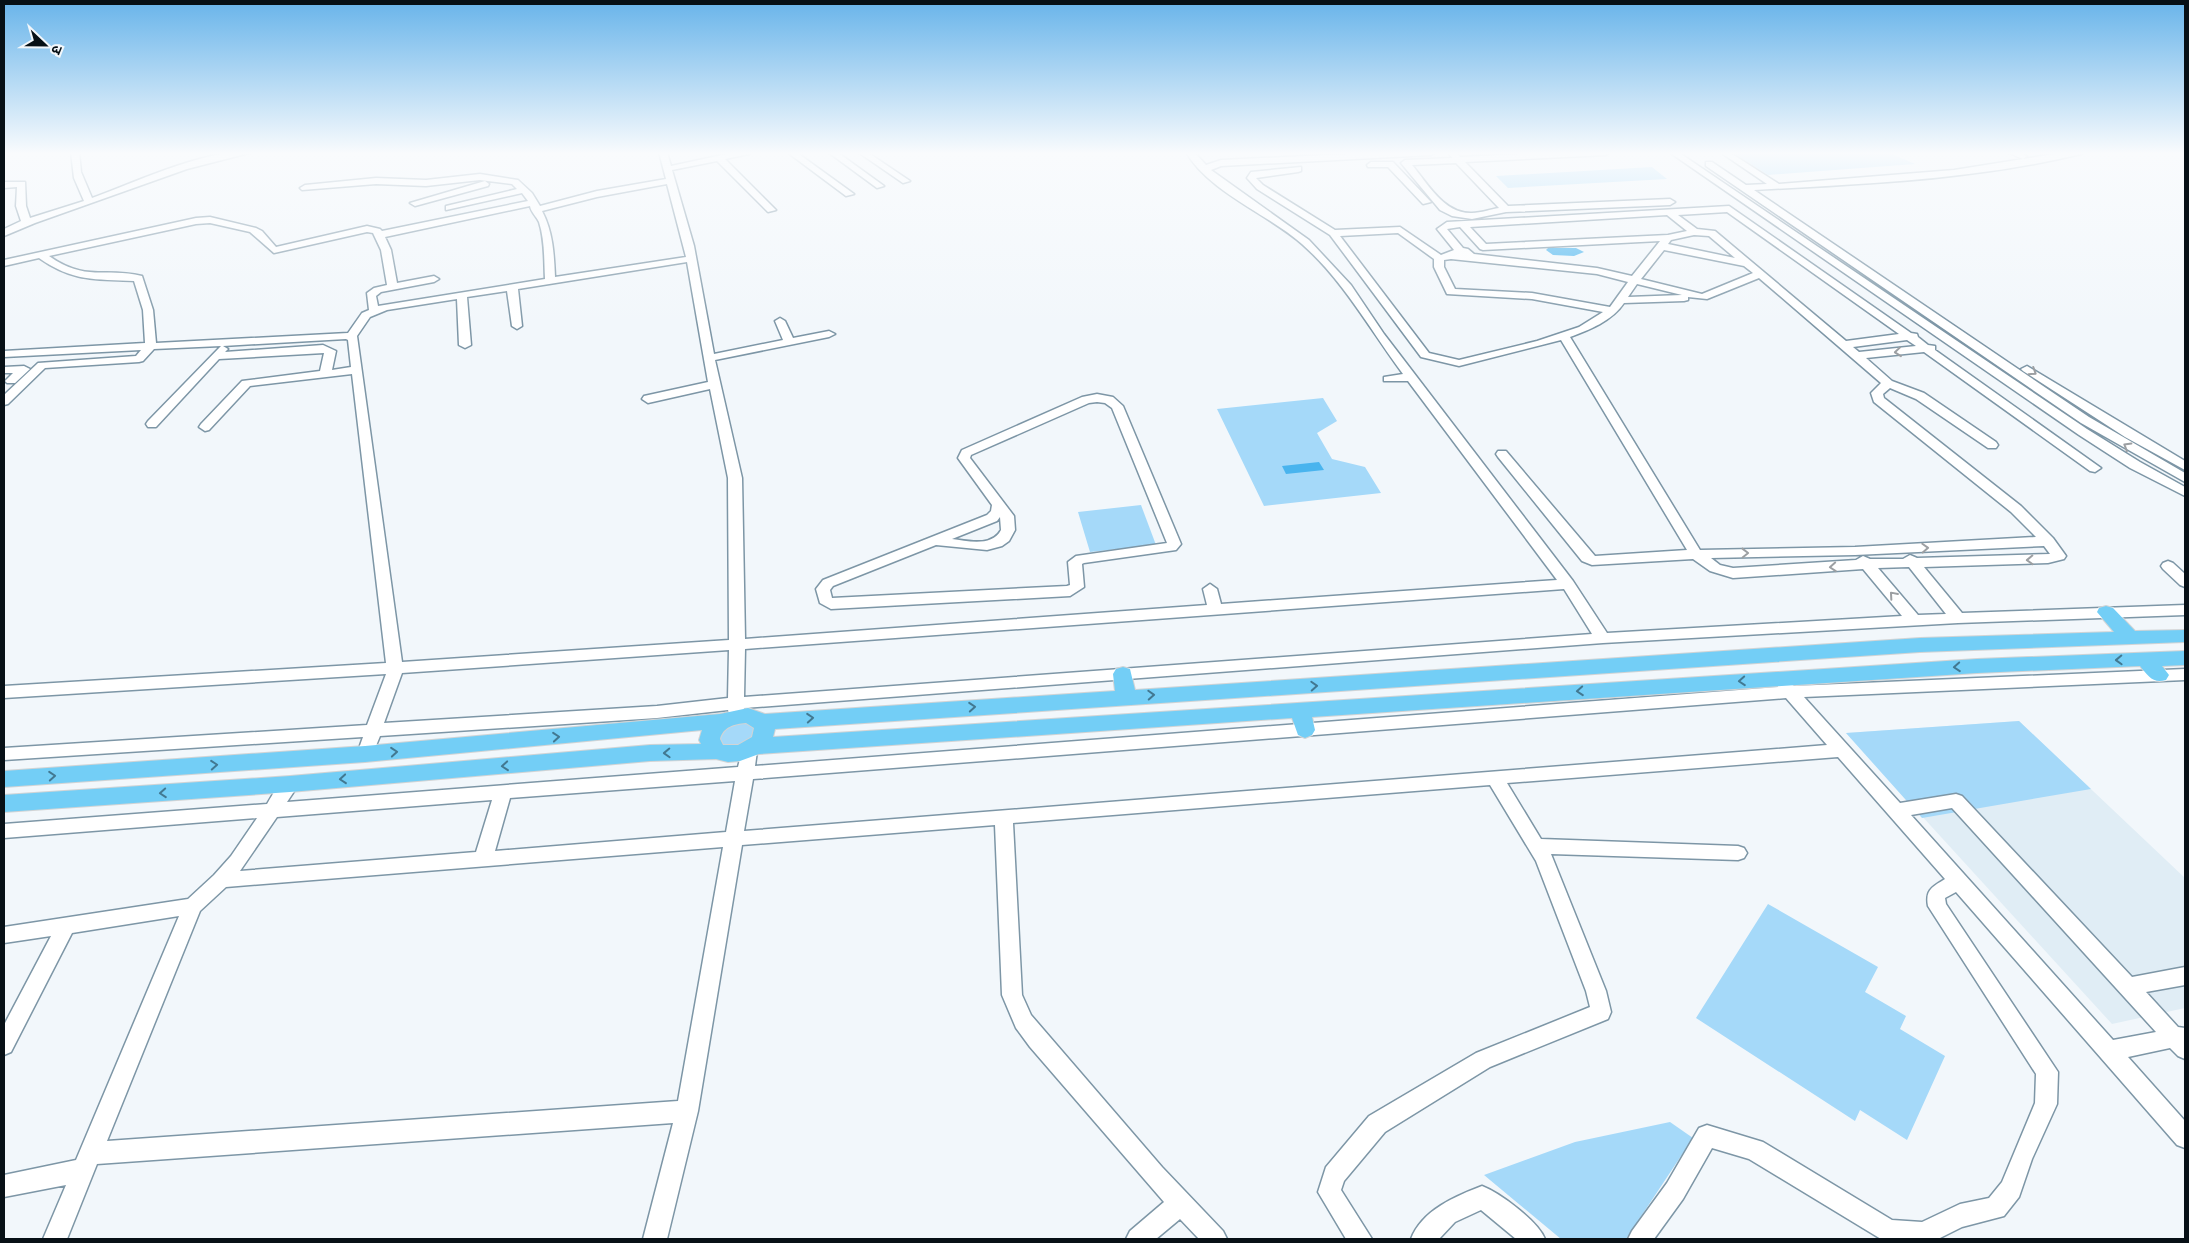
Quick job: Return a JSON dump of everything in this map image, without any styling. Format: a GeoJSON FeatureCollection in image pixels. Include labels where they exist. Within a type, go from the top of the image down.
{"type":"FeatureCollection","features":[{"type":"Feature","properties":{"kind":"main road"},"geometry":{"type":"LineString","coordinates":[[2106,612],[2130,638]]}},
{"type":"Feature","properties":{"kind":"main road"},"geometry":{"type":"LineString","coordinates":[[4,779],[366,754],[731,713],[748,715],[761,722],[1920,645],[2185,636]]}},
{"type":"Feature","properties":{"kind":"main road"},"geometry":{"type":"LineString","coordinates":[[4,804],[290,784],[650,753],[716,751],[731,755],[753,748],[1300,709],[1784,685],[1977,666],[2185,658]]}},
{"type":"Feature","properties":{"kind":"main road"},"geometry":{"type":"LineString","coordinates":[[2145,659],[2159,675]]}},
{"type":"Feature","properties":{"kind":"main road"},"geometry":{"type":"LineString","coordinates":[[1124,674],[1126,697]]}},
{"type":"Feature","properties":{"kind":"main road"},"geometry":{"type":"LineString","coordinates":[[1300,709],[1305,730]]}},
{"type":"Feature","properties":{"kind":"main road"},"geometry":{"type":"LineString","coordinates":[[716,751],[709,740],[710,734],[731,713]]}},
{"type":"Feature","properties":{"kind":"main road"},"geometry":{"type":"LineString","coordinates":[[753,748],[764,733],[761,722]]}},
{"type":"Feature","properties":{"kind":"street"},"geometry":{"type":"LineString","coordinates":[[22,210],[26,221]]}},
{"type":"Feature","properties":{"kind":"street"},"geometry":{"type":"LineString","coordinates":[[4,233],[26,221],[62,210]]}},
{"type":"Feature","properties":{"kind":"street"},"geometry":{"type":"LineString","coordinates":[[451,210],[460,217]]}},
{"type":"Feature","properties":{"kind":"street"},"geometry":{"type":"LineString","coordinates":[[379,235],[460,217],[512,210]]}},
{"type":"Feature","properties":{"kind":"street"},"geometry":{"type":"LineString","coordinates":[[536,210],[544,223],[549,250],[550,280]]}},
{"type":"Feature","properties":{"kind":"street"},"geometry":{"type":"LineString","coordinates":[[678,210],[690,259],[735,478],[737,646],[731,713]]}},
{"type":"Feature","properties":{"kind":"street"},"geometry":{"type":"LineString","coordinates":[[1261,210],[1306,242],[1347,287],[1411,377],[1568,584],[1603,638]]}},
{"type":"Feature","properties":{"kind":"street"},"geometry":{"type":"LineString","coordinates":[[1297,210],[1333,233],[1425,355],[1460,363],[1541,343],[1583,329],[1612,311],[1664,242],[1694,232],[1712,233],[1888,383],[1920,396],[1992,445]]}},
{"type":"Feature","properties":{"kind":"street"},"geometry":{"type":"LineString","coordinates":[[1433,210],[1447,225]]}},
{"type":"Feature","properties":{"kind":"street"},"geometry":{"type":"LineString","coordinates":[[1447,210],[1452,213],[1472,216],[1501,210]]}},
{"type":"Feature","properties":{"kind":"street"},"geometry":{"type":"LineString","coordinates":[[1703,297],[1597,271],[1554,264],[1471,257],[1463,259],[1456,254],[1442,229],[1447,225],[1709,210]]}},
{"type":"Feature","properties":{"kind":"street"},"geometry":{"type":"LineString","coordinates":[[1730,210],[2095,468]]}},
{"type":"Feature","properties":{"kind":"street"},"geometry":{"type":"LineString","coordinates":[[1773,210],[1936,333],[2135,465],[2185,492]]}},
{"type":"Feature","properties":{"kind":"street"},"geometry":{"type":"LineString","coordinates":[[1776,210],[2085,420],[2185,478]]}},
{"type":"Feature","properties":{"kind":"street"},"geometry":{"type":"LineString","coordinates":[[1778,210],[2129,434],[2185,466]]}},
{"type":"Feature","properties":{"kind":"street"},"geometry":{"type":"LineString","coordinates":[[1669,212],[1694,232]]}},
{"type":"Feature","properties":{"kind":"street"},"geometry":{"type":"LineString","coordinates":[[4,263],[154,229],[205,220],[253,230],[259,233],[274,250],[367,229],[377,231],[386,250],[392,286]]}},
{"type":"Feature","properties":{"kind":"street"},"geometry":{"type":"LineString","coordinates":[[1462,224],[1483,247],[1664,242],[1748,263]]}},
{"type":"Feature","properties":{"kind":"street"},"geometry":{"type":"LineString","coordinates":[[1333,233],[1400,230],[1439,258],[1456,254]]}},
{"type":"Feature","properties":{"kind":"street"},"geometry":{"type":"LineString","coordinates":[[4,401],[42,365],[139,360],[151,346],[148,310],[138,278],[77,275],[58,267],[40,254]]}},
{"type":"Feature","properties":{"kind":"street"},"geometry":{"type":"LineString","coordinates":[[1439,258],[1439,267],[1451,292],[1513,292],[1571,300],[1612,311]]}},
{"type":"Feature","properties":{"kind":"street"},"geometry":{"type":"LineString","coordinates":[[351,337],[366,315],[374,310],[512,286],[690,259]]}},
{"type":"Feature","properties":{"kind":"street"},"geometry":{"type":"LineString","coordinates":[[1620,300],[1703,297],[1761,274]]}},
{"type":"Feature","properties":{"kind":"street"},"geometry":{"type":"LineString","coordinates":[[374,310],[371,295],[373,292],[392,286],[434,279]]}},
{"type":"Feature","properties":{"kind":"street"},"geometry":{"type":"LineString","coordinates":[[512,286],[517,326]]}},
{"type":"Feature","properties":{"kind":"street"},"geometry":{"type":"LineString","coordinates":[[462,295],[465,345]]}},
{"type":"Feature","properties":{"kind":"street"},"geometry":{"type":"LineString","coordinates":[[780,321],[789,342]]}},
{"type":"Feature","properties":{"kind":"street"},"geometry":{"type":"LineString","coordinates":[[1842,345],[1936,333]]}},
{"type":"Feature","properties":{"kind":"street"},"geometry":{"type":"LineString","coordinates":[[709,358],[829,334]]}},
{"type":"Feature","properties":{"kind":"street"},"geometry":{"type":"LineString","coordinates":[[1564,335],[1696,554],[1715,568],[1733,573],[1866,564],[2048,559],[2059,556],[2048,541],[2016,509],[1878,399],[1877,393],[1888,383]]}},
{"type":"Feature","properties":{"kind":"street"},"geometry":{"type":"LineString","coordinates":[[4,354],[351,337]]}},
{"type":"Feature","properties":{"kind":"street"},"geometry":{"type":"LineString","coordinates":[[351,337],[353,338],[395,670],[366,754]]}},
{"type":"Feature","properties":{"kind":"street"},"geometry":{"type":"LineString","coordinates":[[152,424],[228,342]]}},
{"type":"Feature","properties":{"kind":"street"},"geometry":{"type":"LineString","coordinates":[[1856,356],[1956,345]]}},
{"type":"Feature","properties":{"kind":"street"},"geometry":{"type":"LineString","coordinates":[[217,356],[323,348],[330,351],[325,374]]}},
{"type":"Feature","properties":{"kind":"street"},"geometry":{"type":"LineString","coordinates":[[4,370],[24,369],[4,388]]}},
{"type":"Feature","properties":{"kind":"street"},"geometry":{"type":"LineString","coordinates":[[205,427],[246,383],[357,370]]}},
{"type":"Feature","properties":{"kind":"street"},"geometry":{"type":"LineString","coordinates":[[1388,379],[1411,377]]}},
{"type":"Feature","properties":{"kind":"street"},"geometry":{"type":"LineString","coordinates":[[648,399],[715,384]]}},
{"type":"Feature","properties":{"kind":"street"},"geometry":{"type":"LineString","coordinates":[[933,541],[984,546],[996,544],[1007,535],[1010,524],[1007,515],[964,458],[966,453],[1086,400],[1097,398],[1109,400],[1116,406],[1174,544],[1171,547],[1081,559],[1075,562],[1076,587],[1070,592],[831,604],[825,600],[823,589],[828,583],[933,541],[992,518],[998,512],[999,505]]}},
{"type":"Feature","properties":{"kind":"street"},"geometry":{"type":"LineString","coordinates":[[1502,454],[1590,560],[1597,562],[1696,554],[1902,550],[2048,541]]}},
{"type":"Feature","properties":{"kind":"street"},"geometry":{"type":"LineString","coordinates":[[2135,465],[2153,461]]}},
{"type":"Feature","properties":{"kind":"street"},"geometry":{"type":"LineString","coordinates":[[1902,550],[1958,618]]}},
{"type":"Feature","properties":{"kind":"street"},"geometry":{"type":"LineString","coordinates":[[1855,551],[1914,620]]}},
{"type":"Feature","properties":{"kind":"street"},"geometry":{"type":"LineString","coordinates":[[2168,566],[2185,582]]}},
{"type":"Feature","properties":{"kind":"street"},"geometry":{"type":"LineString","coordinates":[[4,692],[395,670],[1568,584]]}},
{"type":"Feature","properties":{"kind":"street"},"geometry":{"type":"LineString","coordinates":[[1210,589],[1215,609]]}},
{"type":"Feature","properties":{"kind":"street"},"geometry":{"type":"LineString","coordinates":[[1070,592],[1075,619]]}},
{"type":"Feature","properties":{"kind":"street"},"geometry":{"type":"LineString","coordinates":[[4,754],[657,712],[731,713],[1124,674],[1603,638],[1914,620],[2185,610]]}},
{"type":"Feature","properties":{"kind":"street"},"geometry":{"type":"LineString","coordinates":[[4,831],[1305,730],[1784,685],[2185,674]]}},
{"type":"Feature","properties":{"kind":"street"},"geometry":{"type":"LineString","coordinates":[[1784,685],[2185,1137]]}},
{"type":"Feature","properties":{"kind":"street"},"geometry":{"type":"LineString","coordinates":[[655,1239],[687,1111],[745,774],[753,748]]}},
{"type":"Feature","properties":{"kind":"street"},"geometry":{"type":"LineString","coordinates":[[221,880],[1841,750]]}},
{"type":"Feature","properties":{"kind":"street"},"geometry":{"type":"LineString","coordinates":[[1360,1239],[1329,1192],[1334,1175],[1377,1124],[1483,1060],[1601,1012],[1596,991],[1544,859],[1495,778]]}},
{"type":"Feature","properties":{"kind":"street"},"geometry":{"type":"LineString","coordinates":[[55,1239],[193,906],[221,880],[260,830],[290,784]]}},
{"type":"Feature","properties":{"kind":"street"},"geometry":{"type":"LineString","coordinates":[[483,859],[503,793]]}},
{"type":"Feature","properties":{"kind":"street"},"geometry":{"type":"LineString","coordinates":[[1896,811],[1956,801],[2128,988],[2182,1041]]}},
{"type":"Feature","properties":{"kind":"street"},"geometry":{"type":"LineString","coordinates":[[1004,817],[1012,995],[1023,1021],[1037,1040],[1215,1239]]}},
{"type":"Feature","properties":{"kind":"street"},"geometry":{"type":"LineString","coordinates":[[1536,846],[1738,853]]}},
{"type":"Feature","properties":{"kind":"street"},"geometry":{"type":"LineString","coordinates":[[1640,1239],[1675,1191],[1706,1136],[1719,1138],[1755,1150],[1889,1232],[1923,1234],[1960,1216],[1996,1208],[2011,1189],[2022,1157],[2046,1104],[2047,1072],[1937,906],[1935,895],[1958,881]]}},
{"type":"Feature","properties":{"kind":"street"},"geometry":{"type":"LineString","coordinates":[[4,935],[193,906]]}},
{"type":"Feature","properties":{"kind":"street"},"geometry":{"type":"LineString","coordinates":[[4,1045],[67,924]]}},
{"type":"Feature","properties":{"kind":"street"},"geometry":{"type":"LineString","coordinates":[[2128,988],[2185,976]]}},
{"type":"Feature","properties":{"kind":"street"},"geometry":{"type":"LineString","coordinates":[[2109,1051],[2182,1041]]}},
{"type":"Feature","properties":{"kind":"street"},"geometry":{"type":"LineString","coordinates":[[4,1186],[87,1162],[687,1111]]}},
{"type":"Feature","properties":{"kind":"street"},"geometry":{"type":"LineString","coordinates":[[1423,1239],[1447,1214],[1482,1197],[1533,1239]]}},
{"type":"Feature","properties":{"kind":"street"},"geometry":{"type":"LineString","coordinates":[[1138,1239],[1181,1203]]}},
{"type":"Feature","properties":{"kind":"shaded area"},"geometry":{"type":"Polygon","coordinates":[[[1323,398],[1337,421],[1317,433],[1332,459],[1365,467],[1381,493],[1264,506],[1217,409],[1323,398]]]}},
{"type":"Feature","properties":{"kind":"shaded area"},"geometry":{"type":"Polygon","coordinates":[[[1141,505],[1156,545],[1090,552],[1078,512],[1141,505]]]}},
{"type":"Feature","properties":{"kind":"shaded area"},"geometry":{"type":"Polygon","coordinates":[[[741,718],[761,728],[748,748],[720,749],[716,730],[741,718]]]}},
{"type":"Feature","properties":{"kind":"shaded area"},"geometry":{"type":"Polygon","coordinates":[[[2019,721],[2185,878],[2185,1008],[2112,1024],[1846,733],[2019,721]]]}},
{"type":"Feature","properties":{"kind":"shaded area"},"geometry":{"type":"Polygon","coordinates":[[[2019,721],[2091,789],[1922,818],[1846,733],[2019,721]]]}},
{"type":"Feature","properties":{"kind":"shaded area"},"geometry":{"type":"Polygon","coordinates":[[[1768,904],[1878,967],[1865,992],[1906,1016],[1900,1029],[1945,1056],[1907,1140],[1860,1110],[1855,1121],[1696,1018],[1768,904]]]}},
{"type":"Feature","properties":{"kind":"shaded area"},"geometry":{"type":"Polygon","coordinates":[[[1670,1122],[1693,1138],[1626,1239],[1561,1239],[1484,1175],[1575,1142],[1670,1122]]]}},
{"type":"Feature","properties":{"kind":"water"},"geometry":{"type":"Polygon","coordinates":[[[1548,248],[1576,248],[1584,252],[1574,256],[1553,255],[1546,250],[1548,248]]]}},
{"type":"Feature","properties":{"kind":"water"},"geometry":{"type":"Polygon","coordinates":[[[1319,462],[1324,470],[1286,474],[1282,466],[1319,462]]]}}]}
